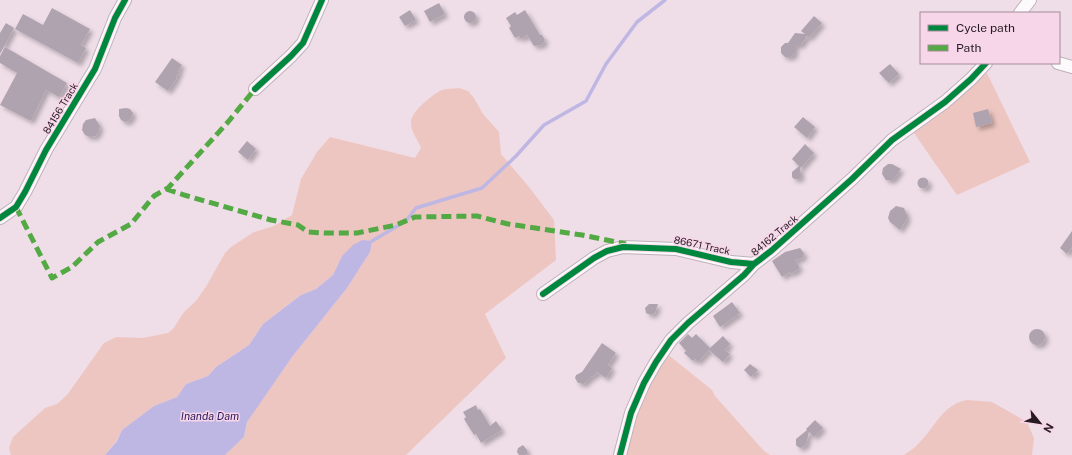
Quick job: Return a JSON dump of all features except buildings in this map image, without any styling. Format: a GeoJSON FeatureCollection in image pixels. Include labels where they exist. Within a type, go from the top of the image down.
{"type":"FeatureCollection","features":[{"type":"Feature","properties":{"kind":"street","name":"84156 Track"},"geometry":{"type":"LineString","coordinates":[[0,218],[16,207],[25,192],[46,150],[95,69],[115,18],[125,0]]}},
{"type":"Feature","properties":{"kind":"street"},"geometry":{"type":"LineString","coordinates":[[255,90],[303,43],[322,0]]}},
{"type":"Feature","properties":{"kind":"street"},"geometry":{"type":"LineString","coordinates":[[1021,12],[1030,0]]}},
{"type":"Feature","properties":{"kind":"street","name":"84162 Track"},"geometry":{"type":"LineString","coordinates":[[620,455],[631,413],[644,383],[671,340],[688,323],[744,276],[754,264],[771,251],[852,179],[892,140],[945,102],[971,79],[985,64]]}},
{"type":"Feature","properties":{"kind":"street"},"geometry":{"type":"LineString","coordinates":[[1060,64],[1072,67]]}},
{"type":"Feature","properties":{"kind":"street","name":"86671 Track"},"geometry":{"type":"LineString","coordinates":[[543,294],[594,258],[608,251],[623,247],[676,249],[731,262],[754,264]]}},
{"type":"Feature","properties":{"kind":"shaded area"},"geometry":{"type":"Polygon","coordinates":[[[987,73],[1030,162],[957,195],[914,133],[987,73]]]}},
{"type":"Feature","properties":{"kind":"shaded area"},"geometry":{"type":"Polygon","coordinates":[[[459,88],[468,91],[474,98],[483,114],[499,132],[501,154],[554,220],[556,260],[485,314],[506,358],[406,455],[225,455],[244,437],[247,422],[256,408],[292,357],[347,288],[370,252],[342,256],[333,275],[316,289],[301,295],[263,324],[249,345],[216,367],[208,376],[186,384],[177,397],[154,406],[122,430],[117,440],[105,455],[11,455],[9,448],[13,437],[45,408],[57,404],[67,395],[104,343],[116,337],[143,338],[168,333],[173,329],[184,312],[196,301],[225,253],[231,247],[254,232],[274,226],[292,215],[301,179],[317,152],[330,137],[415,158],[421,148],[411,125],[414,114],[427,100],[440,91],[459,88]]]}},
{"type":"Feature","properties":{"kind":"shaded area"},"geometry":{"type":"Polygon","coordinates":[[[666,353],[712,390],[715,396],[764,451],[770,455],[626,455],[640,403],[653,374],[666,353]]]}},
{"type":"Feature","properties":{"kind":"shaded area"},"geometry":{"type":"Polygon","coordinates":[[[967,400],[992,402],[1027,422],[1034,438],[1032,455],[904,455],[917,445],[945,411],[951,406],[967,400]]]}},
{"type":"Feature","properties":{"kind":"water","name":"Inanda Dam"},"geometry":{"type":"Polygon","coordinates":[[[362,240],[372,241],[370,252],[347,288],[292,357],[247,422],[244,437],[225,455],[105,455],[117,441],[122,430],[154,406],[177,397],[186,384],[208,376],[216,367],[249,345],[263,324],[301,295],[316,289],[333,275],[342,256],[353,245],[362,240]]]}},
{"type":"Feature","properties":{"kind":"waterway"},"geometry":{"type":"LineString","coordinates":[[372,241],[406,221],[416,208],[482,188],[516,156],[544,125],[586,101],[606,64],[637,22],[665,0]]}},
{"type":"Feature","properties":{"kind":"marked path"},"geometry":{"type":"LineString","coordinates":[[16,207],[52,278],[72,267],[98,242],[131,224],[154,196],[168,188],[228,122],[255,89]]}},
{"type":"Feature","properties":{"kind":"marked path"},"geometry":{"type":"LineString","coordinates":[[166,189],[271,220],[298,225],[308,232],[357,233],[396,225],[415,217],[477,216],[508,224],[582,235],[626,244]]}},
{"type":"Feature","properties":{"kind":"cycle path"},"geometry":{"type":"LineString","coordinates":[[0,218],[16,207],[25,192],[46,150],[95,69],[115,18],[125,0]]}},
{"type":"Feature","properties":{"kind":"cycle path"},"geometry":{"type":"LineString","coordinates":[[255,89],[303,43],[322,0]]}},
{"type":"Feature","properties":{"kind":"cycle path"},"geometry":{"type":"LineString","coordinates":[[620,455],[631,413],[644,383],[671,340],[688,323],[744,275],[754,264],[771,251],[852,179],[892,140],[945,102],[971,79],[985,64]]}},
{"type":"Feature","properties":{"kind":"cycle path"},"geometry":{"type":"LineString","coordinates":[[543,294],[594,258],[607,251],[623,247],[676,249],[731,262],[754,264]]}}]}
